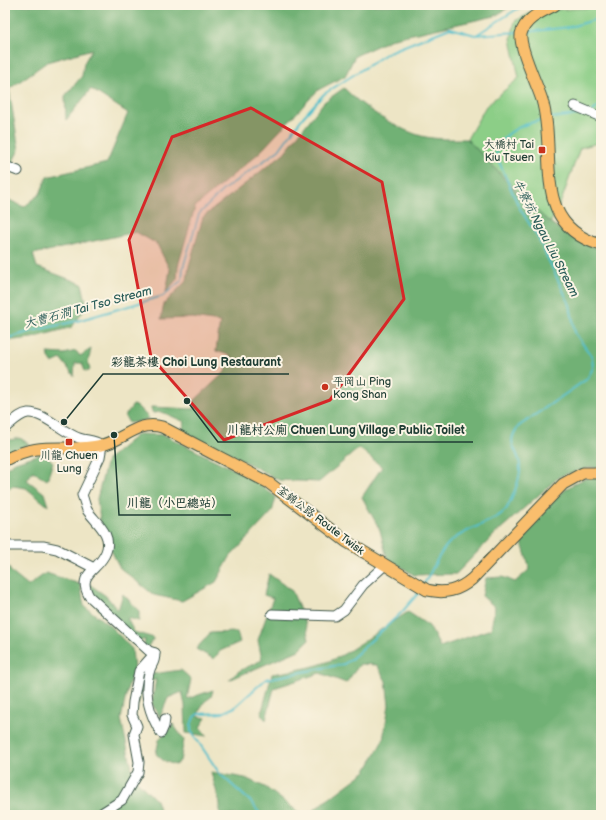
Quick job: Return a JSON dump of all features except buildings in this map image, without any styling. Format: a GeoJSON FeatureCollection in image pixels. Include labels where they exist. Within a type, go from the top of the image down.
{"type":"FeatureCollection","features":[{"type":"Feature","properties":{"kind":"main road"},"geometry":{"type":"LineString","coordinates":[[555,5],[533,17],[525,25],[521,39],[522,46],[542,100],[546,126],[551,186],[555,206],[562,220],[570,229],[581,237],[601,245]]}},
{"type":"Feature","properties":{"kind":"main road","name":"荃錦公路 Route Twisk"},"geometry":{"type":"LineString","coordinates":[[5,460],[22,452],[39,448],[102,445],[119,439],[145,425],[166,428],[269,482],[335,534],[427,590],[438,593],[449,592],[465,585],[488,564],[563,484],[583,473],[601,473]]}},
{"type":"Feature","properties":{"kind":"street"},"geometry":{"type":"LineString","coordinates":[[575,106],[601,117]]}},
{"type":"Feature","properties":{"kind":"street"},"geometry":{"type":"LineString","coordinates":[[5,166],[18,171]]}},
{"type":"Feature","properties":{"kind":"street"},"geometry":{"type":"LineString","coordinates":[[5,428],[20,416],[29,413],[43,417],[79,438],[94,440],[102,445],[100,457],[82,495],[86,508],[106,534],[106,553],[86,576],[84,583],[85,589],[89,596],[148,651],[155,653]]}},
{"type":"Feature","properties":{"kind":"street"},"geometry":{"type":"LineString","coordinates":[[5,546],[29,548],[43,546],[58,548],[94,568]]}},
{"type":"Feature","properties":{"kind":"street"},"geometry":{"type":"LineString","coordinates":[[272,614],[335,616],[344,610],[363,585],[385,565]]}},
{"type":"Feature","properties":{"kind":"street"},"geometry":{"type":"LineString","coordinates":[[155,653],[155,663],[149,671],[148,678],[148,706],[161,733],[164,719]]}},
{"type":"Feature","properties":{"kind":"street"},"geometry":{"type":"LineString","coordinates":[[102,815],[103,812],[122,800],[138,772],[139,762],[134,734],[137,726],[132,715],[133,702],[139,671],[155,653]]}},
{"type":"Feature","properties":{"kind":"highlighted area"},"geometry":{"type":"Polygon","coordinates":[[[251,108],[382,182],[404,299],[330,400],[224,440],[151,357],[129,240],[172,137],[251,108]]]}},
{"type":"Feature","properties":{"kind":"green space"},"geometry":{"type":"Polygon","coordinates":[[[5,5],[513,5],[495,16],[394,38],[355,56],[345,76],[318,90],[260,152],[195,207],[178,266],[177,279],[166,292],[170,270],[157,244],[136,232],[33,254],[37,267],[82,284],[87,306],[72,327],[32,338],[5,341],[5,198],[24,207],[40,194],[47,177],[107,163],[128,113],[91,89],[66,120],[65,96],[82,76],[84,63],[92,49],[47,62],[9,89],[19,150],[8,170],[5,169],[5,5]]]}},
{"type":"Feature","properties":{"kind":"green space"},"geometry":{"type":"Polygon","coordinates":[[[593,5],[601,5],[601,142],[580,148],[562,199],[550,224],[467,139],[486,106],[519,78],[511,39],[515,21],[534,11],[589,8],[593,5]]]}},
{"type":"Feature","properties":{"kind":"green space"},"geometry":{"type":"Polygon","coordinates":[[[344,88],[359,102],[387,121],[415,134],[441,139],[467,139],[512,187],[547,220],[565,233],[583,243],[601,249],[601,469],[592,467],[560,476],[495,534],[456,574],[414,575],[387,558],[380,530],[362,497],[382,467],[359,448],[319,482],[279,480],[227,452],[182,432],[185,422],[162,412],[153,413],[151,409],[151,407],[194,409],[194,401],[225,372],[232,356],[216,351],[220,322],[193,318],[161,319],[164,304],[187,280],[189,266],[203,217],[284,153],[324,102],[344,88]]]}},
{"type":"Feature","properties":{"kind":"green space"},"geometry":{"type":"Polygon","coordinates":[[[91,349],[88,363],[90,370],[85,371],[82,363],[75,363],[74,376],[61,359],[52,363],[47,353],[64,354],[76,351],[80,356],[91,349]]]}},
{"type":"Feature","properties":{"kind":"green space"},"geometry":{"type":"Polygon","coordinates":[[[133,405],[138,407],[149,418],[142,421],[129,423],[125,416],[133,405]]]}},
{"type":"Feature","properties":{"kind":"green space"},"geometry":{"type":"Polygon","coordinates":[[[138,434],[164,435],[249,477],[276,497],[272,512],[230,557],[216,582],[182,601],[154,595],[120,568],[102,532],[97,499],[107,460],[138,434]]]}},
{"type":"Feature","properties":{"kind":"green space"},"geometry":{"type":"Polygon","coordinates":[[[20,438],[29,444],[10,453],[6,450],[5,441],[20,438]]]}},
{"type":"Feature","properties":{"kind":"green space"},"geometry":{"type":"Polygon","coordinates":[[[44,453],[53,462],[47,480],[33,471],[27,480],[44,493],[48,506],[26,488],[13,486],[5,492],[5,469],[15,462],[44,453]]]}},
{"type":"Feature","properties":{"kind":"green space"},"geometry":{"type":"Polygon","coordinates":[[[593,477],[601,478],[601,815],[220,815],[220,804],[211,772],[245,778],[265,787],[301,814],[311,812],[366,771],[383,740],[389,705],[386,681],[377,665],[360,664],[346,683],[320,673],[274,688],[266,720],[261,715],[272,674],[309,667],[336,658],[408,612],[429,626],[440,647],[491,629],[495,607],[482,596],[486,578],[503,577],[515,582],[530,569],[521,540],[552,502],[571,485],[593,477]]]}},
{"type":"Feature","properties":{"kind":"green space"},"geometry":{"type":"Polygon","coordinates":[[[5,562],[12,573],[28,586],[46,573],[80,584],[84,606],[110,626],[132,649],[134,670],[128,686],[121,719],[134,778],[156,800],[161,815],[5,815],[5,562]]]}},
{"type":"Feature","properties":{"kind":"green space"},"geometry":{"type":"Polygon","coordinates":[[[269,574],[292,591],[305,622],[309,640],[299,650],[229,680],[239,671],[262,660],[258,640],[273,598],[264,595],[269,574]]]}},
{"type":"Feature","properties":{"kind":"green space"},"geometry":{"type":"Polygon","coordinates":[[[89,584],[106,596],[118,610],[123,594],[139,611],[139,621],[127,618],[134,632],[154,638],[143,653],[145,639],[132,644],[99,610],[89,584]]]}},
{"type":"Feature","properties":{"kind":"green space"},"geometry":{"type":"Polygon","coordinates":[[[237,632],[240,642],[220,651],[214,659],[196,649],[210,633],[237,632]]]}},
{"type":"Feature","properties":{"kind":"green space"},"geometry":{"type":"Polygon","coordinates":[[[181,670],[191,679],[187,699],[213,690],[211,697],[204,702],[197,716],[206,718],[200,727],[207,736],[186,733],[185,705],[182,692],[168,698],[160,717],[152,704],[156,679],[144,685],[138,705],[137,691],[145,675],[181,670]]]}},
{"type":"Feature","properties":{"kind":"green space"},"geometry":{"type":"Polygon","coordinates":[[[173,724],[184,740],[180,761],[175,765],[164,761],[156,754],[159,740],[173,724]]]}},
{"type":"Feature","properties":{"kind":"waterway"},"geometry":{"type":"LineString","coordinates":[[476,35],[517,9],[535,5]]}},
{"type":"Feature","properties":{"kind":"waterway","name":"大曹石澗 Tai Tso Stream"},"geometry":{"type":"LineString","coordinates":[[526,32],[570,27],[601,18]]}},
{"type":"Feature","properties":{"kind":"waterway","name":"大曹石澗 Tai Tso Stream"},"geometry":{"type":"LineString","coordinates":[[5,339],[32,331],[77,321],[163,296],[182,280],[183,268],[199,214],[223,190],[279,150],[303,117],[324,94],[389,52],[450,28],[475,35],[518,32]]}},
{"type":"Feature","properties":{"kind":"waterway","name":"牛寮坑 Ngau Liu Stream"},"geometry":{"type":"LineString","coordinates":[[593,111],[601,104]]}},
{"type":"Feature","properties":{"kind":"waterway","name":"牛寮坑 Ngau Liu Stream"},"geometry":{"type":"LineString","coordinates":[[550,118],[587,114]]}},
{"type":"Feature","properties":{"kind":"waterway","name":"牛寮坑 Ngau Liu Stream"},"geometry":{"type":"LineString","coordinates":[[424,584],[439,556],[450,542],[456,537],[497,517],[507,508],[516,488],[520,472],[518,456],[512,443],[514,432],[519,426],[587,379],[593,368],[592,357],[575,333],[570,305],[537,236],[519,207],[496,155],[498,147],[507,135],[520,127],[542,120]]}},
{"type":"Feature","properties":{"kind":"waterway","name":"牛寮坑 Ngau Liu Stream"},"geometry":{"type":"LineString","coordinates":[[261,815],[251,802],[220,774],[191,731],[191,725],[194,717],[198,714],[222,713],[235,707],[266,679],[344,664],[402,612],[420,591]]}},
{"type":"Feature","properties":{"kind":"place","name":"大橋村 Tai Kiu Tsuen"},"geometry":{"type":"Point","coordinates":[542,150]}},
{"type":"Feature","properties":{"kind":"place","name":"平岡山 Ping Kong Shan"},"geometry":{"type":"Point","coordinates":[325,387]}},
{"type":"Feature","properties":{"kind":"place","name":"川龍村公廁 Chuen Lung Village Public Toilet"},"geometry":{"type":"Point","coordinates":[187,401]}},
{"type":"Feature","properties":{"kind":"place","name":"彩龍茶樓 Choi Lung Restaurant"},"geometry":{"type":"Point","coordinates":[64,422]}},
{"type":"Feature","properties":{"kind":"place","name":"川龍（小巴總站）"},"geometry":{"type":"Point","coordinates":[114,435]}},
{"type":"Feature","properties":{"kind":"place","name":"川龍 Chuen Lung"},"geometry":{"type":"Point","coordinates":[69,442]}}]}
